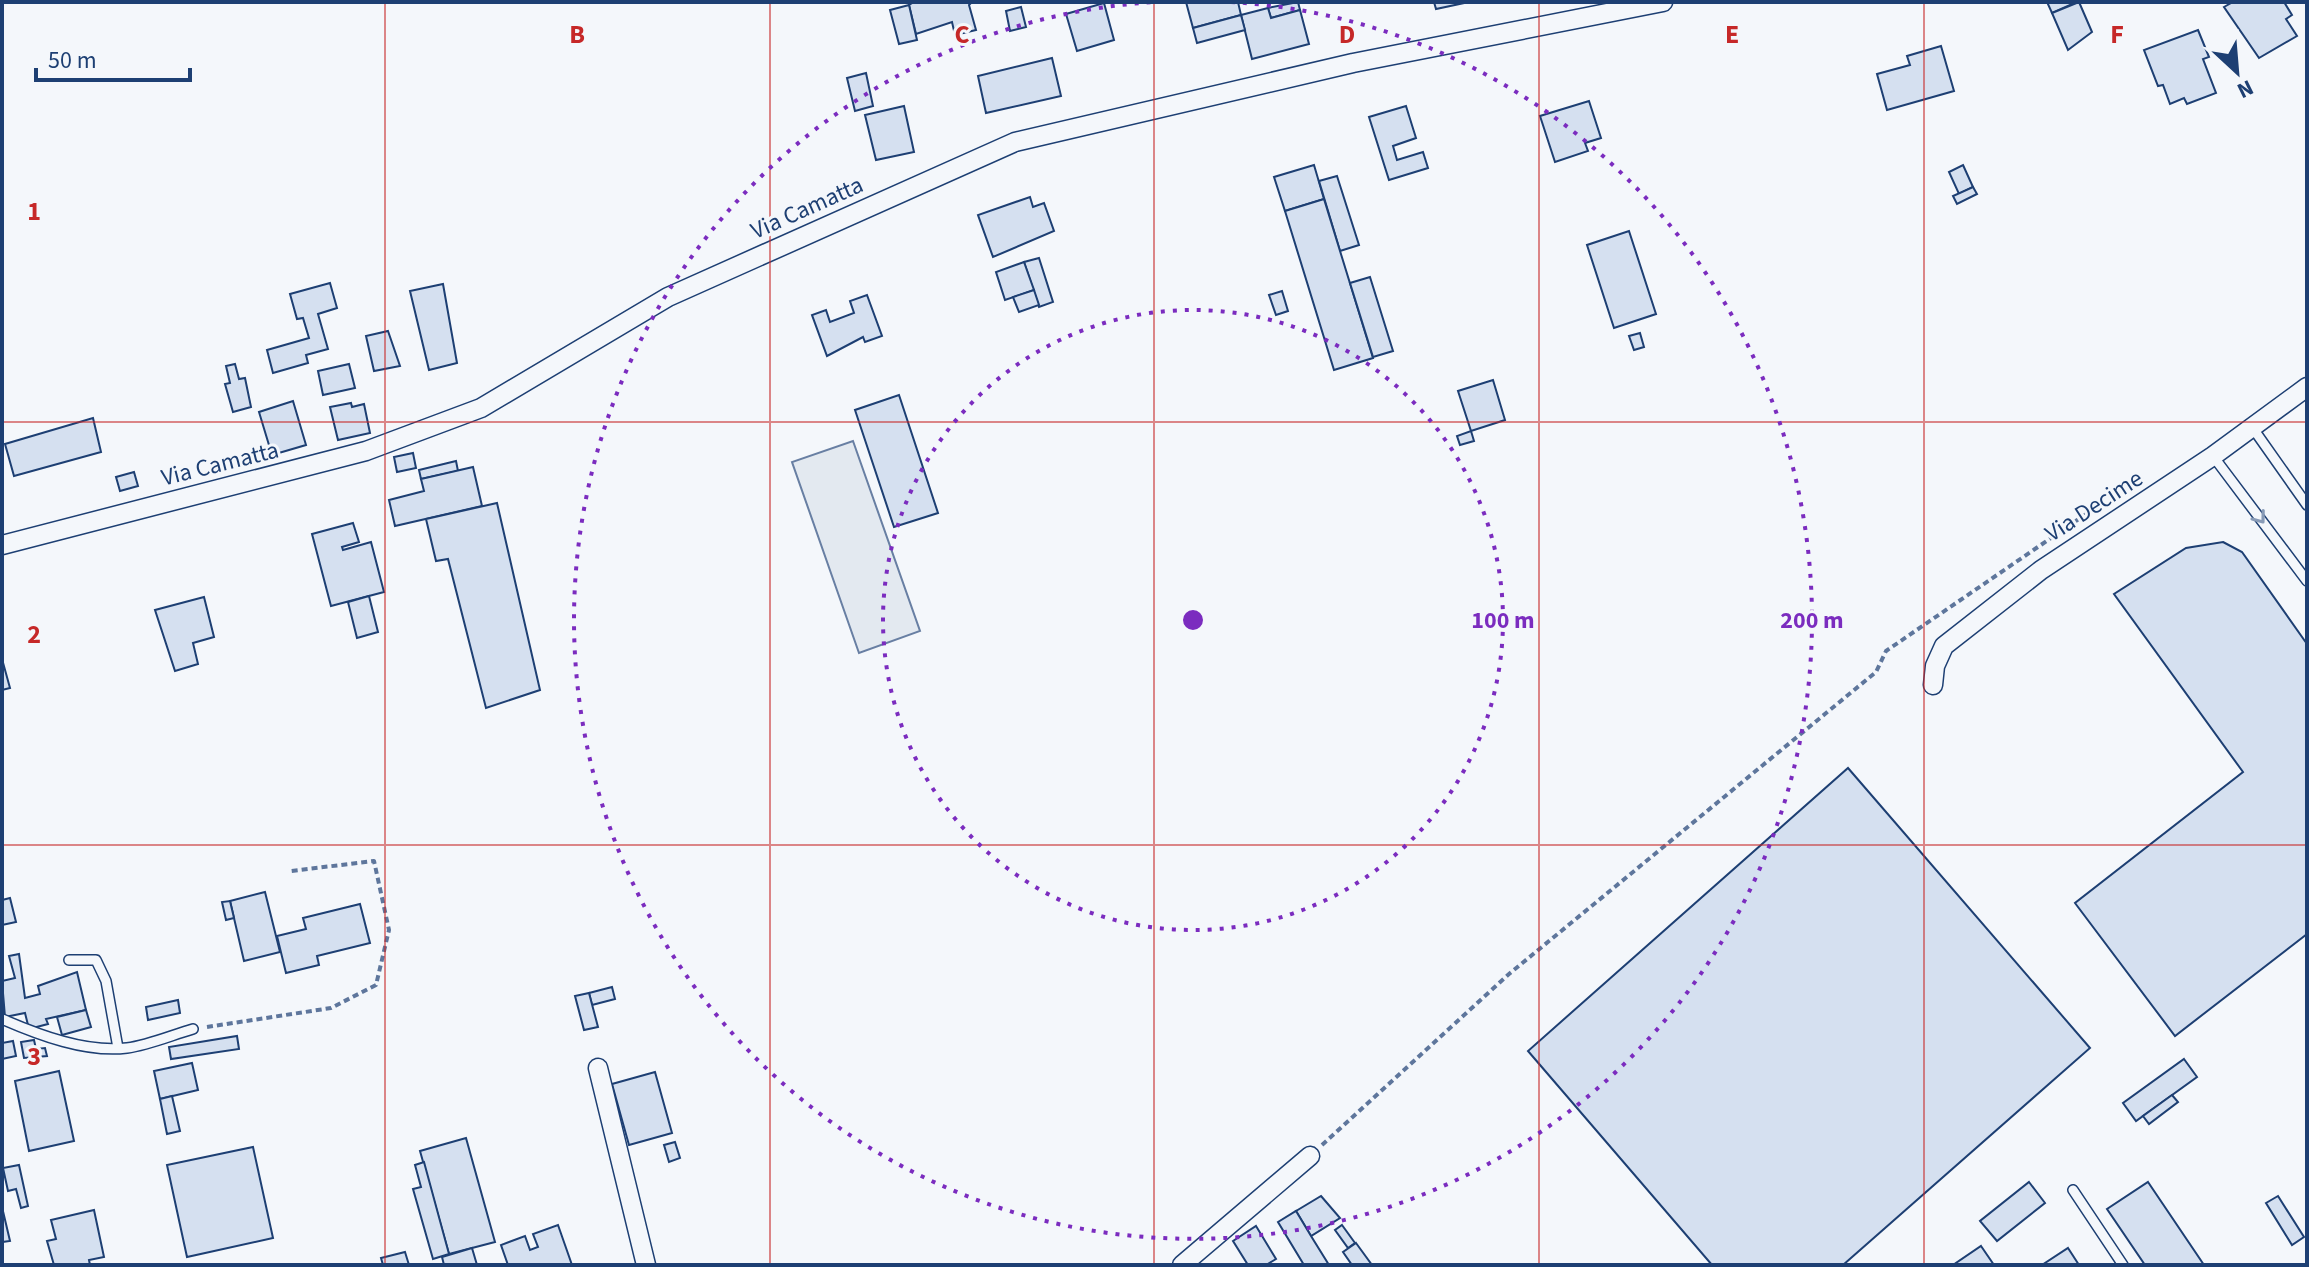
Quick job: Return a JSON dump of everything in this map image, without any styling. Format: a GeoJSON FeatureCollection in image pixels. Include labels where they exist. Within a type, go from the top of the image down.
{"type":"FeatureCollection","features":[{"type":"Feature","properties":{"kind":"street","name":"Via Camatta"},"geometry":{"type":"LineString","coordinates":[[2,545],[366,451],[481,408],[668,297],[1015,142],[1353,63],[1663,2]]}},
{"type":"Feature","properties":{"kind":"street","name":"Via Decime"},"geometry":{"type":"LineString","coordinates":[[1933,685],[1935,666],[1944,646],[2041,570],[2213,456],[2307,387]]}},
{"type":"Feature","properties":{"kind":"street"},"geometry":{"type":"LineString","coordinates":[[598,1068],[646,1265]]}},
{"type":"Feature","properties":{"kind":"street"},"geometry":{"type":"LineString","coordinates":[[1182,1265],[1310,1156]]}},
{"type":"Feature","properties":{"kind":"lane"},"geometry":{"type":"LineString","coordinates":[[2252,427],[2307,505]]}},
{"type":"Feature","properties":{"kind":"lane"},"geometry":{"type":"LineString","coordinates":[[2213,456],[2307,581]]}},
{"type":"Feature","properties":{"kind":"lane"},"geometry":{"type":"LineString","coordinates":[[69,960],[96,960],[106,981],[118,1048]]}},
{"type":"Feature","properties":{"kind":"lane"},"geometry":{"type":"LineString","coordinates":[[2,1019],[54,1038],[118,1048],[193,1029]]}},
{"type":"Feature","properties":{"kind":"lane"},"geometry":{"type":"LineString","coordinates":[[2073,1190],[2123,1265]]}},
{"type":"Feature","properties":{"kind":"path"},"geometry":{"type":"LineString","coordinates":[[1310,1156],[1509,974],[1876,672],[1886,651],[2089,512]]}},
{"type":"Feature","properties":{"kind":"path"},"geometry":{"type":"LineString","coordinates":[[193,1029],[331,1008],[376,985],[389,930],[374,861],[291,871]]}},
{"type":"Feature","properties":{"kind":"shaded area"},"geometry":{"type":"Polygon","coordinates":[[[853,441],[920,631],[859,653],[792,462],[853,441]]]}},
{"type":"Feature","properties":{"kind":"building"},"geometry":{"type":"Polygon","coordinates":[[[914,2],[972,2],[969,5],[976,30],[955,35],[952,22],[916,34],[909,5],[914,2]]]}},
{"type":"Feature","properties":{"kind":"building"},"geometry":{"type":"Polygon","coordinates":[[[1186,2],[1238,2],[1241,15],[1193,28],[1186,2]]]}},
{"type":"Feature","properties":{"kind":"building"},"geometry":{"type":"Polygon","coordinates":[[[1298,2],[1300,10],[1271,18],[1268,8],[1298,2]]]}},
{"type":"Feature","properties":{"kind":"building"},"geometry":{"type":"Polygon","coordinates":[[[1434,2],[1469,2],[1436,9],[1434,2]]]}},
{"type":"Feature","properties":{"kind":"building"},"geometry":{"type":"Polygon","coordinates":[[[2047,2],[2077,2],[2052,13],[2047,2]]]}},
{"type":"Feature","properties":{"kind":"building"},"geometry":{"type":"Polygon","coordinates":[[[2079,2],[2092,32],[2068,50],[2052,13],[2079,2]]]}},
{"type":"Feature","properties":{"kind":"building"},"geometry":{"type":"Polygon","coordinates":[[[2233,2],[2284,2],[2292,15],[2286,19],[2297,36],[2259,58],[2224,7],[2233,2]]]}},
{"type":"Feature","properties":{"kind":"building"},"geometry":{"type":"Polygon","coordinates":[[[1104,3],[1114,40],[1077,51],[1066,14],[1104,3]]]}},
{"type":"Feature","properties":{"kind":"building"},"geometry":{"type":"Polygon","coordinates":[[[909,5],[917,40],[899,44],[890,10],[909,5]]]}},
{"type":"Feature","properties":{"kind":"building"},"geometry":{"type":"Polygon","coordinates":[[[1021,7],[1026,27],[1010,31],[1006,11],[1021,7]]]}},
{"type":"Feature","properties":{"kind":"building"},"geometry":{"type":"Polygon","coordinates":[[[1268,8],[1271,18],[1300,10],[1309,44],[1252,59],[1241,15],[1268,8]]]}},
{"type":"Feature","properties":{"kind":"building"},"geometry":{"type":"Polygon","coordinates":[[[1241,15],[1245,30],[1197,43],[1193,28],[1241,15]]]}},
{"type":"Feature","properties":{"kind":"building"},"geometry":{"type":"Polygon","coordinates":[[[2198,30],[2209,57],[2203,59],[2216,93],[2187,104],[2184,98],[2170,104],[2163,85],[2158,86],[2144,50],[2198,30]]]}},
{"type":"Feature","properties":{"kind":"building"},"geometry":{"type":"Polygon","coordinates":[[[1941,46],[1954,91],[1887,110],[1877,74],[1910,65],[1907,56],[1941,46]]]}},
{"type":"Feature","properties":{"kind":"building"},"geometry":{"type":"Polygon","coordinates":[[[1052,58],[1061,96],[986,113],[978,76],[1052,58]]]}},
{"type":"Feature","properties":{"kind":"building"},"geometry":{"type":"Polygon","coordinates":[[[866,73],[873,106],[855,111],[847,78],[866,73]]]}},
{"type":"Feature","properties":{"kind":"building"},"geometry":{"type":"Polygon","coordinates":[[[1589,101],[1601,138],[1585,143],[1588,151],[1555,162],[1540,116],[1589,101]]]}},
{"type":"Feature","properties":{"kind":"building"},"geometry":{"type":"Polygon","coordinates":[[[904,106],[914,152],[876,160],[865,115],[904,106]]]}},
{"type":"Feature","properties":{"kind":"building"},"geometry":{"type":"Polygon","coordinates":[[[1406,106],[1416,138],[1393,146],[1397,160],[1423,152],[1428,168],[1389,180],[1369,117],[1406,106]]]}},
{"type":"Feature","properties":{"kind":"building"},"geometry":{"type":"Polygon","coordinates":[[[1314,165],[1324,199],[1285,211],[1274,177],[1314,165]]]}},
{"type":"Feature","properties":{"kind":"building"},"geometry":{"type":"Polygon","coordinates":[[[1963,165],[1973,187],[1959,194],[1949,172],[1963,165]]]}},
{"type":"Feature","properties":{"kind":"building"},"geometry":{"type":"Polygon","coordinates":[[[1337,176],[1359,245],[1340,251],[1319,181],[1337,176]]]}},
{"type":"Feature","properties":{"kind":"building"},"geometry":{"type":"Polygon","coordinates":[[[1973,187],[1977,194],[1957,204],[1953,196],[1973,187]]]}},
{"type":"Feature","properties":{"kind":"building"},"geometry":{"type":"Polygon","coordinates":[[[1030,197],[1033,207],[1044,203],[1054,231],[993,257],[978,215],[1030,197]]]}},
{"type":"Feature","properties":{"kind":"building"},"geometry":{"type":"Polygon","coordinates":[[[1324,199],[1373,358],[1334,370],[1285,211],[1324,199]]]}},
{"type":"Feature","properties":{"kind":"building"},"geometry":{"type":"Polygon","coordinates":[[[1629,231],[1656,314],[1614,328],[1587,245],[1629,231]]]}},
{"type":"Feature","properties":{"kind":"building"},"geometry":{"type":"Polygon","coordinates":[[[1039,258],[1053,302],[1039,307],[1024,262],[1039,258]]]}},
{"type":"Feature","properties":{"kind":"building"},"geometry":{"type":"Polygon","coordinates":[[[1024,262],[1034,290],[1005,300],[996,272],[1024,262]]]}},
{"type":"Feature","properties":{"kind":"building"},"geometry":{"type":"Polygon","coordinates":[[[1370,277],[1393,351],[1373,357],[1350,283],[1370,277]]]}},
{"type":"Feature","properties":{"kind":"building"},"geometry":{"type":"Polygon","coordinates":[[[330,283],[337,308],[318,314],[328,349],[306,355],[308,363],[273,373],[267,350],[309,338],[303,318],[297,319],[290,294],[330,283]]]}},
{"type":"Feature","properties":{"kind":"building"},"geometry":{"type":"Polygon","coordinates":[[[443,284],[457,363],[429,370],[410,291],[443,284]]]}},
{"type":"Feature","properties":{"kind":"building"},"geometry":{"type":"Polygon","coordinates":[[[1034,290],[1039,305],[1019,312],[1013,297],[1034,290]]]}},
{"type":"Feature","properties":{"kind":"building"},"geometry":{"type":"Polygon","coordinates":[[[1282,291],[1288,311],[1276,315],[1269,295],[1282,291]]]}},
{"type":"Feature","properties":{"kind":"building"},"geometry":{"type":"Polygon","coordinates":[[[867,295],[882,336],[865,342],[863,337],[827,356],[812,315],[826,310],[830,322],[854,313],[850,301],[867,295]]]}},
{"type":"Feature","properties":{"kind":"building"},"geometry":{"type":"Polygon","coordinates":[[[388,331],[400,366],[374,371],[366,336],[388,331]]]}},
{"type":"Feature","properties":{"kind":"building"},"geometry":{"type":"Polygon","coordinates":[[[1640,333],[1644,347],[1634,350],[1629,336],[1640,333]]]}},
{"type":"Feature","properties":{"kind":"building"},"geometry":{"type":"Polygon","coordinates":[[[235,364],[239,379],[245,378],[251,407],[233,412],[225,384],[230,383],[226,366],[235,364]]]}},
{"type":"Feature","properties":{"kind":"building"},"geometry":{"type":"Polygon","coordinates":[[[349,364],[355,388],[323,395],[318,371],[349,364]]]}},
{"type":"Feature","properties":{"kind":"building"},"geometry":{"type":"Polygon","coordinates":[[[1493,380],[1505,420],[1471,431],[1458,391],[1493,380]]]}},
{"type":"Feature","properties":{"kind":"building"},"geometry":{"type":"Polygon","coordinates":[[[899,395],[938,513],[894,527],[855,410],[899,395]]]}},
{"type":"Feature","properties":{"kind":"building"},"geometry":{"type":"Polygon","coordinates":[[[293,401],[306,445],[272,455],[259,412],[293,401]]]}},
{"type":"Feature","properties":{"kind":"building"},"geometry":{"type":"Polygon","coordinates":[[[351,403],[352,407],[364,404],[370,433],[338,440],[330,407],[351,403]]]}},
{"type":"Feature","properties":{"kind":"building"},"geometry":{"type":"Polygon","coordinates":[[[93,418],[101,452],[14,476],[5,444],[93,418]]]}},
{"type":"Feature","properties":{"kind":"building"},"geometry":{"type":"Polygon","coordinates":[[[1471,431],[1474,441],[1460,445],[1457,436],[1471,431]]]}},
{"type":"Feature","properties":{"kind":"building"},"geometry":{"type":"Polygon","coordinates":[[[413,453],[416,468],[397,472],[394,457],[413,453]]]}},
{"type":"Feature","properties":{"kind":"building"},"geometry":{"type":"Polygon","coordinates":[[[456,461],[458,471],[421,479],[419,470],[456,461]]]}},
{"type":"Feature","properties":{"kind":"building"},"geometry":{"type":"Polygon","coordinates":[[[473,467],[482,506],[395,526],[389,500],[424,491],[421,479],[473,467]]]}},
{"type":"Feature","properties":{"kind":"building"},"geometry":{"type":"Polygon","coordinates":[[[134,472],[138,486],[120,491],[116,477],[134,472]]]}},
{"type":"Feature","properties":{"kind":"building"},"geometry":{"type":"Polygon","coordinates":[[[497,503],[540,690],[486,708],[448,559],[436,561],[426,519],[497,503]]]}},
{"type":"Feature","properties":{"kind":"building"},"geometry":{"type":"Polygon","coordinates":[[[353,523],[359,542],[342,547],[343,550],[371,542],[384,592],[331,606],[312,534],[353,523]]]}},
{"type":"Feature","properties":{"kind":"building"},"geometry":{"type":"Polygon","coordinates":[[[2223,542],[2242,552],[2307,644],[2307,934],[2175,1036],[2075,903],[2243,772],[2114,594],[2186,548],[2223,542]]]}},
{"type":"Feature","properties":{"kind":"building"},"geometry":{"type":"Polygon","coordinates":[[[369,596],[378,632],[357,638],[348,602],[369,596]]]}},
{"type":"Feature","properties":{"kind":"building"},"geometry":{"type":"Polygon","coordinates":[[[204,597],[214,637],[193,643],[198,664],[175,671],[155,610],[204,597]]]}},
{"type":"Feature","properties":{"kind":"building"},"geometry":{"type":"Polygon","coordinates":[[[2,659],[10,688],[2,690],[2,659]]]}},
{"type":"Feature","properties":{"kind":"building"},"geometry":{"type":"Polygon","coordinates":[[[1848,768],[2090,1048],[1843,1265],[1712,1265],[1528,1051],[1848,768]]]}},
{"type":"Feature","properties":{"kind":"building"},"geometry":{"type":"Polygon","coordinates":[[[265,892],[280,952],[244,961],[230,901],[265,892]]]}},
{"type":"Feature","properties":{"kind":"building"},"geometry":{"type":"Polygon","coordinates":[[[10,898],[16,922],[2,925],[2,900],[10,898]]]}},
{"type":"Feature","properties":{"kind":"building"},"geometry":{"type":"Polygon","coordinates":[[[230,901],[234,918],[226,920],[222,902],[230,901]]]}},
{"type":"Feature","properties":{"kind":"building"},"geometry":{"type":"Polygon","coordinates":[[[360,904],[370,943],[317,956],[319,965],[286,973],[277,936],[306,929],[303,918],[360,904]]]}},
{"type":"Feature","properties":{"kind":"building"},"geometry":{"type":"Polygon","coordinates":[[[19,954],[25,998],[40,994],[38,986],[77,972],[86,1010],[46,1019],[48,1024],[29,1029],[25,1013],[5,1017],[2,981],[15,978],[9,956],[19,954]]]}},
{"type":"Feature","properties":{"kind":"building"},"geometry":{"type":"Polygon","coordinates":[[[612,987],[615,999],[592,1005],[589,993],[612,987]]]}},
{"type":"Feature","properties":{"kind":"building"},"geometry":{"type":"Polygon","coordinates":[[[589,993],[598,1027],[584,1030],[575,996],[589,993]]]}},
{"type":"Feature","properties":{"kind":"building"},"geometry":{"type":"Polygon","coordinates":[[[178,1000],[180,1013],[148,1020],[146,1007],[178,1000]]]}},
{"type":"Feature","properties":{"kind":"building"},"geometry":{"type":"Polygon","coordinates":[[[86,1010],[91,1027],[62,1035],[57,1017],[86,1010]]]}},
{"type":"Feature","properties":{"kind":"building"},"geometry":{"type":"Polygon","coordinates":[[[237,1036],[239,1049],[171,1059],[169,1047],[237,1036]]]}},
{"type":"Feature","properties":{"kind":"building"},"geometry":{"type":"Polygon","coordinates":[[[34,1040],[36,1049],[45,1048],[47,1056],[24,1058],[21,1042],[34,1040]]]}},
{"type":"Feature","properties":{"kind":"building"},"geometry":{"type":"Polygon","coordinates":[[[13,1041],[16,1056],[2,1059],[2,1043],[13,1041]]]}},
{"type":"Feature","properties":{"kind":"building"},"geometry":{"type":"Polygon","coordinates":[[[2184,1059],[2197,1077],[2136,1121],[2123,1103],[2184,1059]]]}},
{"type":"Feature","properties":{"kind":"building"},"geometry":{"type":"Polygon","coordinates":[[[192,1063],[198,1090],[160,1099],[154,1071],[192,1063]]]}},
{"type":"Feature","properties":{"kind":"building"},"geometry":{"type":"Polygon","coordinates":[[[59,1071],[74,1141],[29,1151],[15,1081],[59,1071]]]}},
{"type":"Feature","properties":{"kind":"building"},"geometry":{"type":"Polygon","coordinates":[[[655,1072],[672,1133],[629,1145],[612,1084],[655,1072]]]}},
{"type":"Feature","properties":{"kind":"building"},"geometry":{"type":"Polygon","coordinates":[[[2172,1095],[2178,1102],[2149,1124],[2143,1116],[2172,1095]]]}},
{"type":"Feature","properties":{"kind":"building"},"geometry":{"type":"Polygon","coordinates":[[[172,1096],[180,1131],[167,1134],[160,1099],[172,1096]]]}},
{"type":"Feature","properties":{"kind":"building"},"geometry":{"type":"Polygon","coordinates":[[[466,1138],[495,1242],[449,1254],[420,1151],[466,1138]]]}},
{"type":"Feature","properties":{"kind":"building"},"geometry":{"type":"Polygon","coordinates":[[[675,1142],[680,1158],[669,1162],[664,1145],[675,1142]]]}},
{"type":"Feature","properties":{"kind":"building"},"geometry":{"type":"Polygon","coordinates":[[[253,1147],[273,1238],[187,1257],[167,1165],[253,1147]]]}},
{"type":"Feature","properties":{"kind":"building"},"geometry":{"type":"Polygon","coordinates":[[[424,1162],[449,1254],[433,1259],[413,1189],[421,1187],[415,1165],[424,1162]]]}},
{"type":"Feature","properties":{"kind":"building"},"geometry":{"type":"Polygon","coordinates":[[[19,1165],[28,1206],[21,1208],[16,1189],[8,1191],[3,1168],[19,1165]]]}},
{"type":"Feature","properties":{"kind":"building"},"geometry":{"type":"Polygon","coordinates":[[[2029,1182],[2045,1203],[1997,1241],[1980,1221],[2029,1182]]]}},
{"type":"Feature","properties":{"kind":"building"},"geometry":{"type":"Polygon","coordinates":[[[2148,1182],[2204,1265],[2145,1265],[2107,1209],[2148,1182]]]}},
{"type":"Feature","properties":{"kind":"building"},"geometry":{"type":"Polygon","coordinates":[[[1321,1196],[1340,1218],[1311,1236],[1296,1211],[1321,1196]]]}},
{"type":"Feature","properties":{"kind":"building"},"geometry":{"type":"Polygon","coordinates":[[[2278,1196],[2304,1237],[2292,1245],[2266,1203],[2278,1196]]]}},
{"type":"Feature","properties":{"kind":"building"},"geometry":{"type":"Polygon","coordinates":[[[2,1207],[10,1241],[2,1242],[2,1207]]]}},
{"type":"Feature","properties":{"kind":"building"},"geometry":{"type":"Polygon","coordinates":[[[94,1210],[104,1257],[89,1260],[90,1265],[54,1265],[47,1241],[56,1239],[51,1220],[94,1210]]]}},
{"type":"Feature","properties":{"kind":"building"},"geometry":{"type":"Polygon","coordinates":[[[1296,1211],[1329,1265],[1304,1265],[1278,1222],[1296,1211]]]}},
{"type":"Feature","properties":{"kind":"building"},"geometry":{"type":"Polygon","coordinates":[[[558,1225],[572,1265],[508,1265],[501,1245],[525,1236],[530,1250],[538,1247],[533,1234],[558,1225]]]}},
{"type":"Feature","properties":{"kind":"building"},"geometry":{"type":"Polygon","coordinates":[[[1342,1225],[1355,1243],[1348,1248],[1335,1230],[1342,1225]]]}},
{"type":"Feature","properties":{"kind":"building"},"geometry":{"type":"Polygon","coordinates":[[[1256,1226],[1276,1259],[1266,1265],[1248,1265],[1233,1241],[1256,1226]]]}},
{"type":"Feature","properties":{"kind":"building"},"geometry":{"type":"Polygon","coordinates":[[[1356,1243],[1372,1265],[1352,1265],[1343,1252],[1356,1243]]]}},
{"type":"Feature","properties":{"kind":"building"},"geometry":{"type":"Polygon","coordinates":[[[1981,1246],[1994,1265],[1953,1265],[1981,1246]]]}},
{"type":"Feature","properties":{"kind":"building"},"geometry":{"type":"Polygon","coordinates":[[[472,1248],[477,1265],[444,1265],[442,1257],[472,1248]]]}},
{"type":"Feature","properties":{"kind":"building"},"geometry":{"type":"Polygon","coordinates":[[[2068,1248],[2079,1265],[2042,1265],[2068,1248]]]}},
{"type":"Feature","properties":{"kind":"building"},"geometry":{"type":"Polygon","coordinates":[[[405,1252],[409,1265],[383,1265],[381,1258],[405,1252]]]}}]}
